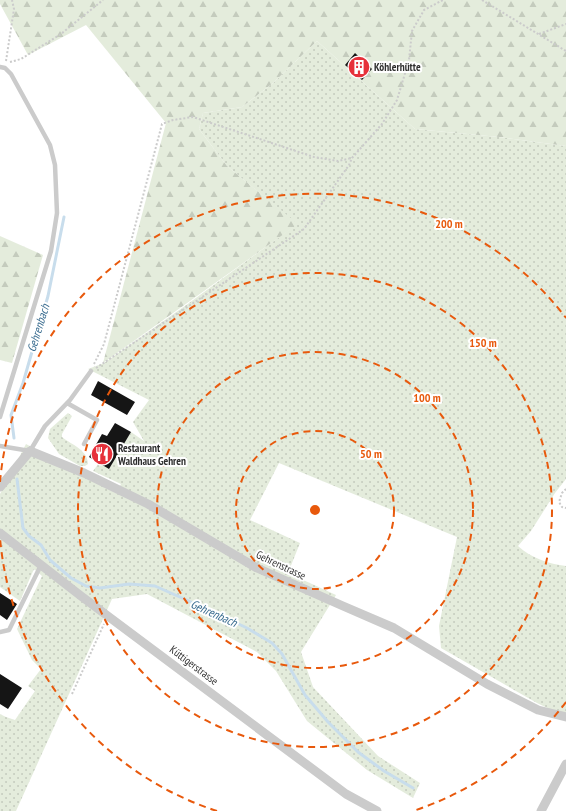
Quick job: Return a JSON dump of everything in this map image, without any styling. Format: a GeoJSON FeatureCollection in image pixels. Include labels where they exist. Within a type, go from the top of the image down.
{"type":"FeatureCollection","features":[{"type":"Feature","properties":{"kind":"street"},"geometry":{"type":"LineString","coordinates":[[0,487],[30,451]]}},
{"type":"Feature","properties":{"kind":"street","name":"Gehrenstrasse"},"geometry":{"type":"LineString","coordinates":[[30,451],[84,473],[148,504],[257,568],[394,628],[493,688],[538,710],[566,717]]}},
{"type":"Feature","properties":{"kind":"street","name":"Küttigerstrasse"},"geometry":{"type":"LineString","coordinates":[[0,533],[108,616],[346,794],[376,811]]}},
{"type":"Feature","properties":{"kind":"street"},"geometry":{"type":"LineString","coordinates":[[541,811],[566,764]]}},
{"type":"Feature","properties":{"kind":"lane"},"geometry":{"type":"LineString","coordinates":[[0,417],[51,251],[57,213],[55,165],[50,145],[11,74],[2,67]]}},
{"type":"Feature","properties":{"kind":"lane"},"geometry":{"type":"LineString","coordinates":[[0,446],[30,451],[45,426],[67,403],[91,371]]}},
{"type":"Feature","properties":{"kind":"lane"},"geometry":{"type":"LineString","coordinates":[[67,403],[97,420],[84,444]]}},
{"type":"Feature","properties":{"kind":"lane"},"geometry":{"type":"LineString","coordinates":[[0,632],[9,630],[41,565]]}},
{"type":"Feature","properties":{"kind":"path"},"geometry":{"type":"LineString","coordinates":[[2,67],[14,9],[12,0]]}},
{"type":"Feature","properties":{"kind":"path"},"geometry":{"type":"LineString","coordinates":[[2,67],[10,62],[21,59],[62,34],[103,0]]}},
{"type":"Feature","properties":{"kind":"path"},"geometry":{"type":"LineString","coordinates":[[91,371],[304,229],[349,165],[352,158],[382,124],[397,100],[408,60],[412,31],[424,10],[444,0]]}},
{"type":"Feature","properties":{"kind":"path"},"geometry":{"type":"LineString","coordinates":[[482,0],[566,51]]}},
{"type":"Feature","properties":{"kind":"path"},"geometry":{"type":"LineString","coordinates":[[539,34],[566,24]]}},
{"type":"Feature","properties":{"kind":"path"},"geometry":{"type":"LineString","coordinates":[[91,371],[104,344],[162,124],[193,116],[314,157],[338,161],[352,158]]}},
{"type":"Feature","properties":{"kind":"path"},"geometry":{"type":"LineString","coordinates":[[566,489],[562,494],[560,502],[562,507],[566,508]]}},
{"type":"Feature","properties":{"kind":"path"},"geometry":{"type":"LineString","coordinates":[[72,694],[108,616]]}},
{"type":"Feature","properties":{"kind":"green space"},"geometry":{"type":"Polygon","coordinates":[[[0,0],[566,0],[566,146],[499,137],[415,129],[317,41],[273,83],[242,107],[203,113],[199,129],[227,166],[298,224],[103,363],[166,123],[86,25],[28,55],[0,4],[0,0]]]}},
{"type":"Feature","properties":{"kind":"green space"},"geometry":{"type":"Polygon","coordinates":[[[317,41],[415,129],[499,137],[566,146],[566,479],[555,493],[531,531],[518,546],[540,560],[566,566],[566,717],[537,703],[441,648],[439,626],[457,537],[279,463],[250,520],[300,543],[288,573],[336,595],[301,652],[313,687],[378,756],[420,783],[413,798],[367,770],[307,721],[276,671],[257,652],[147,594],[112,599],[16,811],[0,811],[0,714],[15,720],[35,691],[28,686],[41,669],[32,660],[17,629],[42,576],[34,569],[20,601],[0,587],[0,494],[26,444],[116,493],[121,484],[93,471],[99,463],[109,468],[131,432],[144,441],[133,422],[149,400],[88,369],[104,363],[297,224],[227,166],[199,129],[203,113],[242,107],[273,83],[317,41]]]}},
{"type":"Feature","properties":{"kind":"green space"},"geometry":{"type":"Polygon","coordinates":[[[0,236],[43,255],[12,363],[0,360],[0,236]]]}},
{"type":"Feature","properties":{"kind":"green space"},"geometry":{"type":"Polygon","coordinates":[[[68,413],[72,416],[62,434],[62,437],[82,451],[88,464],[85,466],[80,466],[59,454],[48,438],[50,429],[68,413]]]}},
{"type":"Feature","properties":{"kind":"building","name":"Köhlerhütte"},"geometry":{"type":"Polygon","coordinates":[[[355,53],[372,69],[362,80],[345,65],[355,53]]]}},
{"type":"Feature","properties":{"kind":"building"},"geometry":{"type":"Polygon","coordinates":[[[98,381],[135,402],[127,415],[91,395],[98,381]]]}},
{"type":"Feature","properties":{"kind":"building"},"geometry":{"type":"Polygon","coordinates":[[[115,423],[131,432],[109,469],[89,457],[102,434],[107,436],[115,423]]]}},
{"type":"Feature","properties":{"kind":"building"},"geometry":{"type":"Polygon","coordinates":[[[0,593],[17,604],[7,620],[0,615],[0,593]]]}},
{"type":"Feature","properties":{"kind":"building"},"geometry":{"type":"Polygon","coordinates":[[[0,674],[22,688],[8,709],[0,704],[0,674]]]}},
{"type":"Feature","properties":{"kind":"waterway","name":"Gehrenbach"},"geometry":{"type":"LineString","coordinates":[[14,438],[11,415],[23,383],[48,296],[64,217]]}},
{"type":"Feature","properties":{"kind":"waterway","name":"Gehrenbach"},"geometry":{"type":"LineString","coordinates":[[17,479],[23,528],[29,536],[41,545],[50,560],[71,578],[86,586],[100,588],[129,584],[155,586],[247,628],[272,643],[282,654],[305,695],[328,722],[358,752],[384,771],[413,788]]}},
{"type":"Feature","properties":{"kind":"place","name":"Köhlerhütte"},"geometry":{"type":"Point","coordinates":[359,67]}},
{"type":"Feature","properties":{"kind":"place","name":"Restaurant Waldhaus Gehren"},"geometry":{"type":"Point","coordinates":[102,454]}}]}
